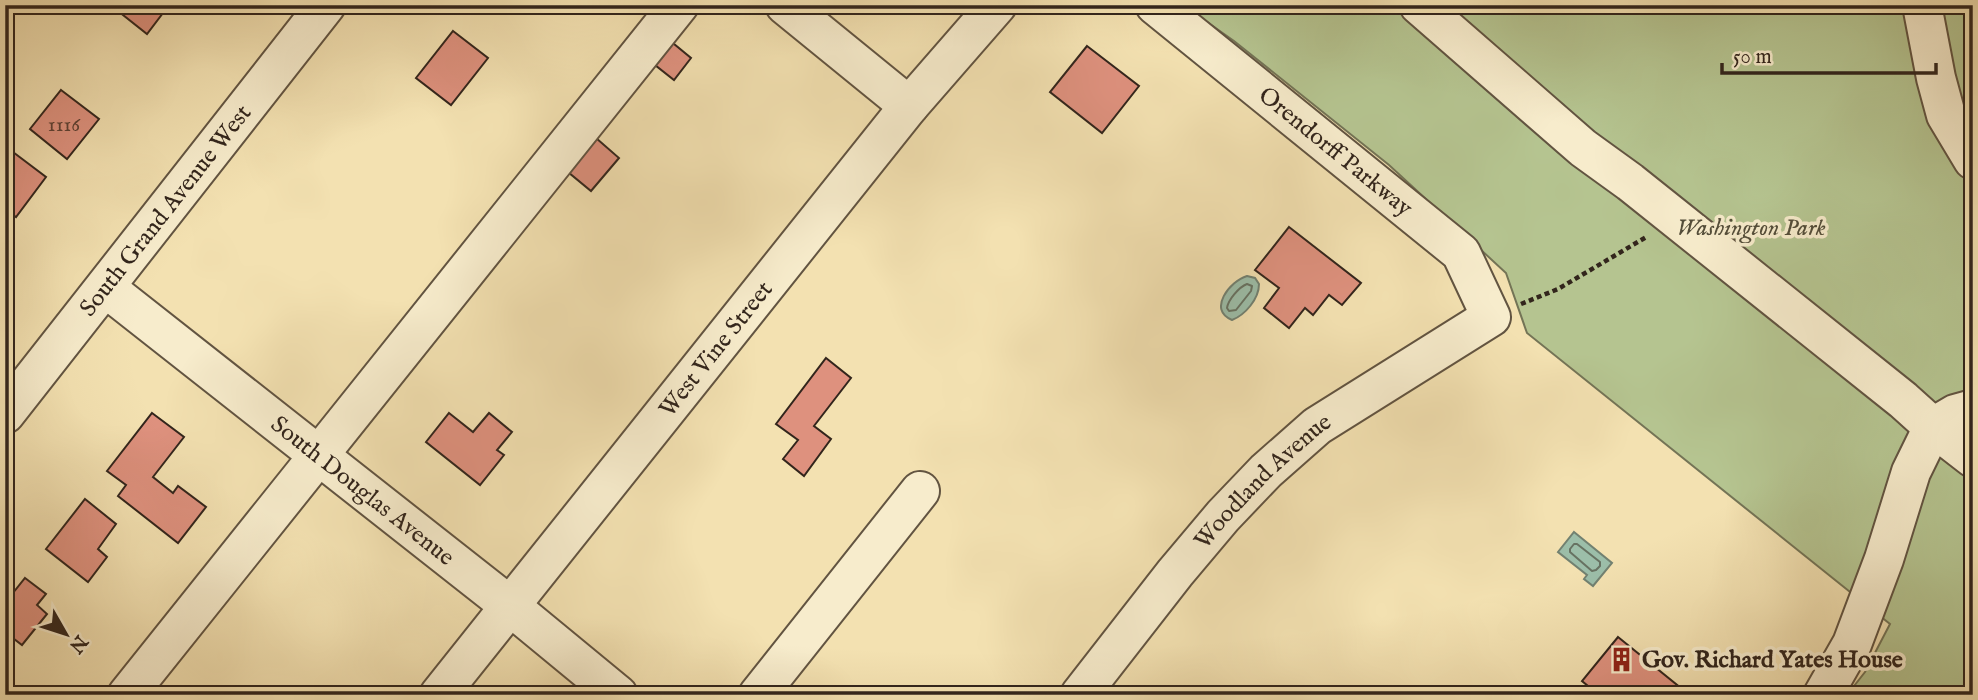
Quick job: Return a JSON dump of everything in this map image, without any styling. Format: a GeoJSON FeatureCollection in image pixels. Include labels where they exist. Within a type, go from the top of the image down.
{"type":"FeatureCollection","features":[{"type":"Feature","properties":{"kind":"street","name":"South Grand Avenue West"},"geometry":{"type":"LineString","coordinates":[[5,414],[326,5]]}},
{"type":"Feature","properties":{"kind":"street"},"geometry":{"type":"LineString","coordinates":[[127,695],[679,5]]}},
{"type":"Feature","properties":{"kind":"street"},"geometry":{"type":"LineString","coordinates":[[785,5],[909,106]]}},
{"type":"Feature","properties":{"kind":"street","name":"West Vine Street"},"geometry":{"type":"LineString","coordinates":[[439,695],[909,106],[997,5]]}},
{"type":"Feature","properties":{"kind":"street","name":"Orendorff Parkway"},"geometry":{"type":"LineString","coordinates":[[1155,5],[1461,253],[1491,317]]}},
{"type":"Feature","properties":{"kind":"street"},"geometry":{"type":"LineString","coordinates":[[1419,5],[1583,148],[1630,182],[1973,458]]}},
{"type":"Feature","properties":{"kind":"street"},"geometry":{"type":"LineString","coordinates":[[1922,5],[1946,115],[1973,160]]}},
{"type":"Feature","properties":{"kind":"street","name":"South Douglas Avenue"},"geometry":{"type":"LineString","coordinates":[[106,288],[510,606],[618,695]]}},
{"type":"Feature","properties":{"kind":"street","name":"Woodland Avenue"},"geometry":{"type":"LineString","coordinates":[[1080,695],[1199,544],[1266,471],[1317,426],[1491,317]]}},
{"type":"Feature","properties":{"kind":"street"},"geometry":{"type":"LineString","coordinates":[[1823,695],[1852,643],[1881,567],[1911,472],[1933,427],[1955,414],[1973,409]]}},
{"type":"Feature","properties":{"kind":"street"},"geometry":{"type":"LineString","coordinates":[[758,695],[920,491]]}},
{"type":"Feature","properties":{"kind":"path"},"geometry":{"type":"LineString","coordinates":[[1491,317],[1558,289],[1646,239],[1668,213]]}},
{"type":"Feature","properties":{"kind":"green space","name":"Washington Park"},"geometry":{"type":"Polygon","coordinates":[[[1183,5],[1973,5],[1973,695],[1847,695],[1865,672],[1890,624],[1527,333],[1506,273],[1389,165],[1234,41],[1183,5]]]}},
{"type":"Feature","properties":{"kind":"water"},"geometry":{"type":"Polygon","coordinates":[[[1247,276],[1255,278],[1259,284],[1257,295],[1246,310],[1232,320],[1221,310],[1221,303],[1228,289],[1247,276]]]}},
{"type":"Feature","properties":{"kind":"water"},"geometry":{"type":"Polygon","coordinates":[[[1574,532],[1612,563],[1593,586],[1584,579],[1587,575],[1558,552],[1574,532]]]}},
{"type":"Feature","properties":{"kind":"building"},"geometry":{"type":"Polygon","coordinates":[[[122,5],[169,5],[147,34],[118,11],[122,5]]]}},
{"type":"Feature","properties":{"kind":"building"},"geometry":{"type":"Polygon","coordinates":[[[453,31],[488,58],[451,105],[416,78],[453,31]]]}},
{"type":"Feature","properties":{"kind":"building"},"geometry":{"type":"Polygon","coordinates":[[[668,39],[691,58],[674,80],[650,61],[668,39]]]}},
{"type":"Feature","properties":{"kind":"building"},"geometry":{"type":"Polygon","coordinates":[[[1087,46],[1139,86],[1102,133],[1050,92],[1087,46]]]}},
{"type":"Feature","properties":{"kind":"building"},"geometry":{"type":"Polygon","coordinates":[[[61,90],[99,119],[67,159],[30,129],[61,90]]]}},
{"type":"Feature","properties":{"kind":"building"},"geometry":{"type":"Polygon","coordinates":[[[596,138],[619,158],[591,191],[568,172],[596,138]]]}},
{"type":"Feature","properties":{"kind":"building"},"geometry":{"type":"Polygon","coordinates":[[[5,146],[46,177],[16,217],[5,209],[5,146]]]}},
{"type":"Feature","properties":{"kind":"building"},"geometry":{"type":"Polygon","coordinates":[[[1289,227],[1361,283],[1342,305],[1329,295],[1313,315],[1305,308],[1289,328],[1264,308],[1279,288],[1255,270],[1289,227]]]}},
{"type":"Feature","properties":{"kind":"building"},"geometry":{"type":"Polygon","coordinates":[[[826,358],[851,378],[814,426],[831,439],[804,476],[783,459],[798,440],[776,424],[826,358]]]}},
{"type":"Feature","properties":{"kind":"building"},"geometry":{"type":"Polygon","coordinates":[[[152,413],[184,437],[153,477],[173,493],[178,486],[206,507],[178,543],[118,496],[126,485],[107,471],[152,413]]]}},
{"type":"Feature","properties":{"kind":"building"},"geometry":{"type":"Polygon","coordinates":[[[449,413],[473,432],[489,413],[512,432],[497,450],[504,455],[480,485],[426,442],[449,413]]]}},
{"type":"Feature","properties":{"kind":"building"},"geometry":{"type":"Polygon","coordinates":[[[85,499],[116,524],[98,549],[107,557],[88,582],[46,549],[85,499]]]}},
{"type":"Feature","properties":{"kind":"building"},"geometry":{"type":"Polygon","coordinates":[[[25,578],[46,594],[37,605],[47,614],[22,645],[5,632],[5,603],[25,578]]]}},
{"type":"Feature","properties":{"kind":"building","name":"Gov. Richard Yates House"},"geometry":{"type":"Polygon","coordinates":[[[1618,637],[1682,689],[1677,695],[1599,695],[1582,681],[1618,637]]]}},
{"type":"Feature","properties":{"kind":"place","name":"Gov. Richard Yates House"},"geometry":{"type":"Point","coordinates":[1622,659]}}]}
